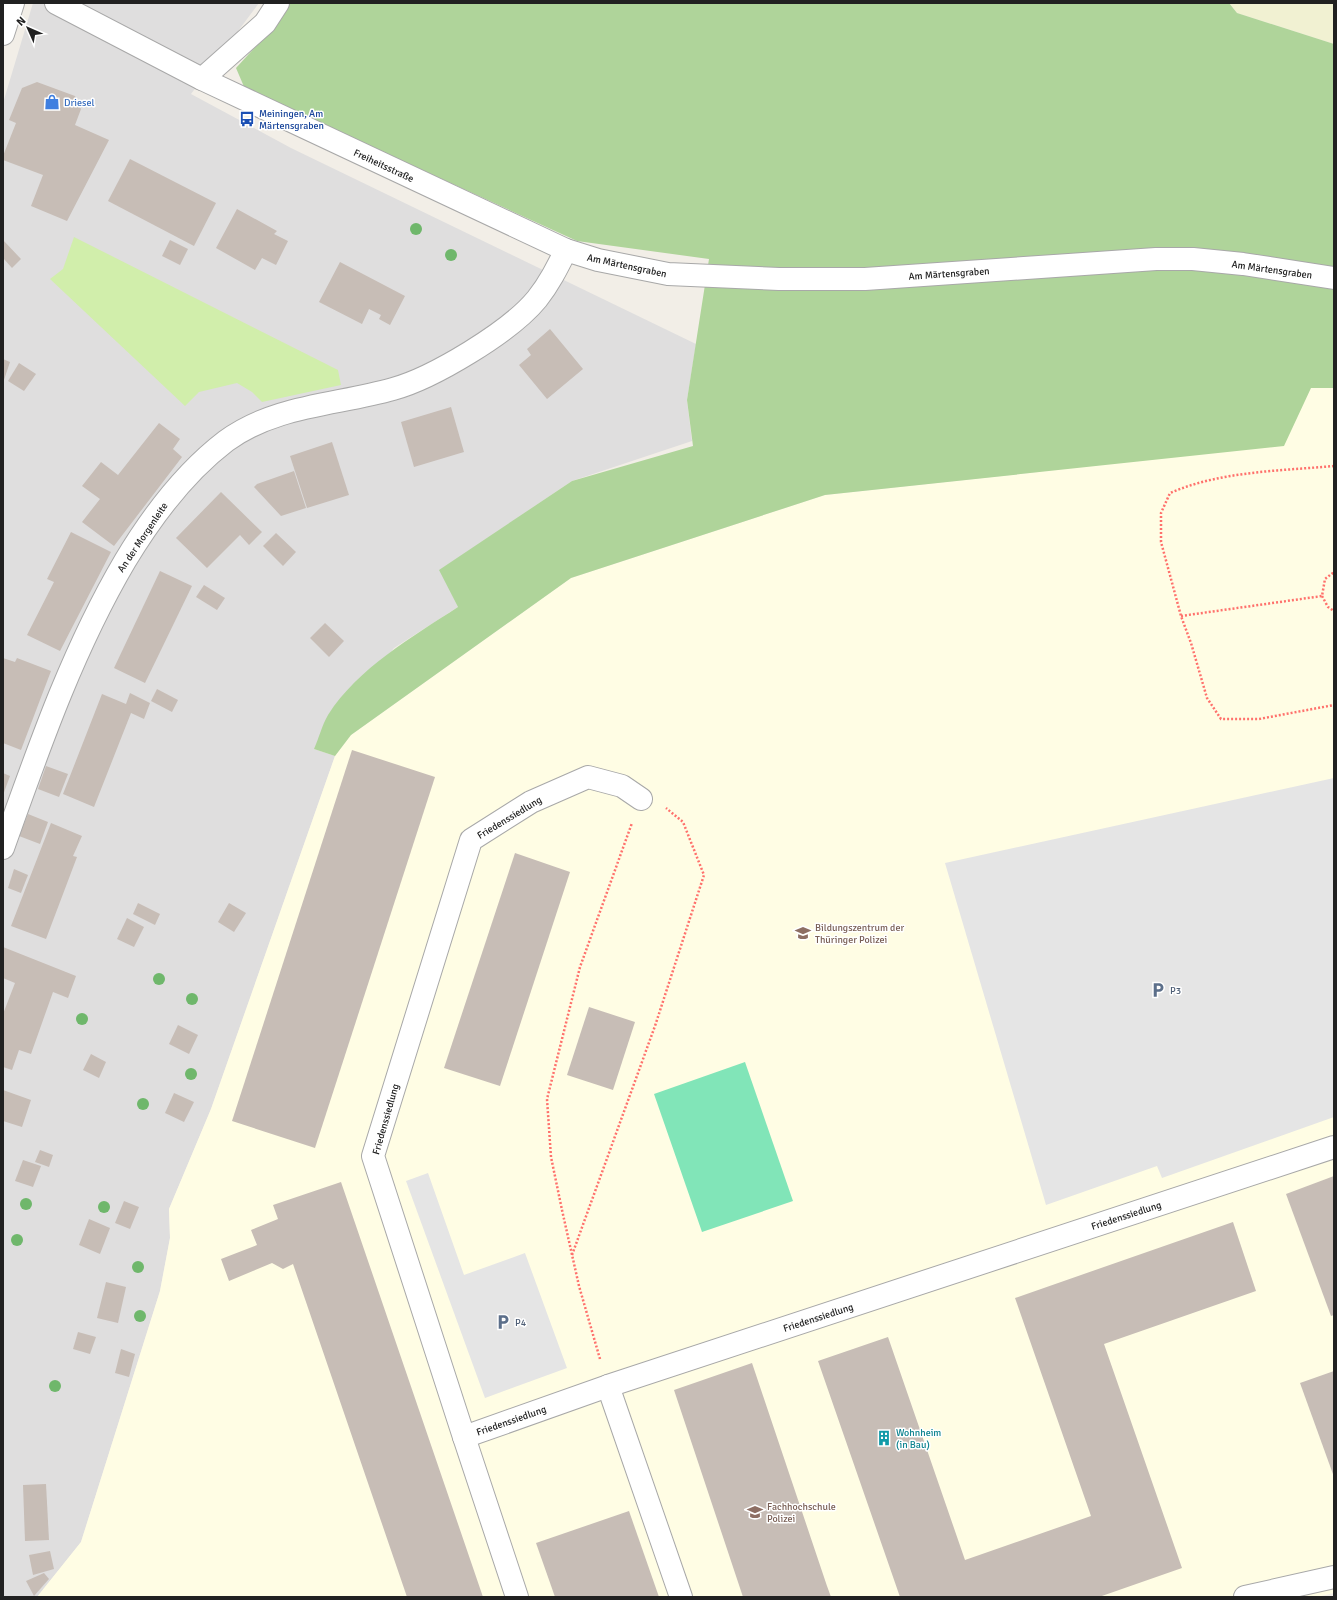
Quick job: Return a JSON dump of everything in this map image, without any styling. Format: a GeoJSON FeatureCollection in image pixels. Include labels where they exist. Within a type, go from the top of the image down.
{"type":"FeatureCollection","features":[{"type":"Feature","properties":{"kind":"street"},"geometry":{"type":"LineString","coordinates":[[3,34],[13,3]]}},
{"type":"Feature","properties":{"kind":"street","name":"Freiheitsstraße"},"geometry":{"type":"LineString","coordinates":[[56,3],[202,79],[566,250]]}},
{"type":"Feature","properties":{"kind":"street"},"geometry":{"type":"LineString","coordinates":[[202,79],[265,23],[278,3]]}},
{"type":"Feature","properties":{"kind":"street","name":"Am Märtensgraben"},"geometry":{"type":"LineString","coordinates":[[566,250],[598,260],[668,274],[779,279],[865,279],[1156,259],[1193,259],[1243,264],[1334,278]]}},
{"type":"Feature","properties":{"kind":"street","name":"An der Morgenleite"},"geometry":{"type":"LineString","coordinates":[[3,848],[54,707],[112,583],[155,514],[201,462],[228,440],[253,425],[279,413],[394,389],[434,372],[470,353],[516,320],[535,302],[550,283],[566,250]]}},
{"type":"Feature","properties":{"kind":"street","name":"Friedenssiedlung"},"geometry":{"type":"LineString","coordinates":[[641,799],[622,786],[588,777],[531,802],[471,840],[373,1156],[464,1437],[608,1386],[1334,1147]]}},
{"type":"Feature","properties":{"kind":"street"},"geometry":{"type":"LineString","coordinates":[[608,1386],[681,1597]]}},
{"type":"Feature","properties":{"kind":"street"},"geometry":{"type":"LineString","coordinates":[[464,1437],[517,1597]]}},
{"type":"Feature","properties":{"kind":"street"},"geometry":{"type":"LineString","coordinates":[[1245,1597],[1334,1577]]}},
{"type":"Feature","properties":{"kind":"path"},"geometry":{"type":"LineString","coordinates":[[1334,466],[1239,475],[1191,484],[1170,493],[1161,513],[1161,542],[1181,616],[1191,643],[1207,698],[1221,719],[1259,720],[1334,705]]}},
{"type":"Feature","properties":{"kind":"path"},"geometry":{"type":"LineString","coordinates":[[1334,572],[1325,579],[1322,596],[1328,607],[1334,610]]}},
{"type":"Feature","properties":{"kind":"path"},"geometry":{"type":"LineString","coordinates":[[1181,616],[1322,596]]}},
{"type":"Feature","properties":{"kind":"path"},"geometry":{"type":"LineString","coordinates":[[572,1255],[655,1026],[704,874],[683,822],[665,807],[641,799],[580,967],[547,1099],[551,1157],[572,1255],[608,1386]]}},
{"type":"Feature","properties":{"kind":"shaded area"},"geometry":{"type":"Polygon","coordinates":[[[33,3],[259,3],[191,94],[291,148],[696,344],[687,400],[692,441],[572,481],[440,570],[458,607],[394,648],[314,749],[335,756],[211,1109],[169,1209],[170,1238],[160,1291],[81,1542],[37,1597],[3,1597],[3,103],[33,3]]]}},
{"type":"Feature","properties":{"kind":"shaded area","name":"Bildungszentrum der Thüringer Polizei"},"geometry":{"type":"Polygon","coordinates":[[[1311,388],[1334,388],[1334,1593],[1317,1597],[37,1597],[81,1542],[160,1291],[170,1238],[169,1209],[211,1109],[335,756],[351,735],[571,578],[825,495],[1038,472],[1311,388]]]}},
{"type":"Feature","properties":{"kind":"shaded area","name":"P3"},"geometry":{"type":"Polygon","coordinates":[[[1334,778],[1334,1117],[1162,1178],[1157,1166],[1046,1205],[945,863],[1334,778]]]}},
{"type":"Feature","properties":{"kind":"shaded area","name":"P4"},"geometry":{"type":"Polygon","coordinates":[[[428,1173],[464,1275],[525,1253],[567,1368],[485,1398],[406,1181],[428,1173]]]}},
{"type":"Feature","properties":{"kind":"green space"},"geometry":{"type":"Polygon","coordinates":[[[287,3],[1229,3],[1237,13],[1334,44],[1334,388],[1311,388],[1284,446],[825,495],[571,578],[351,735],[335,756],[314,749],[328,715],[340,698],[354,683],[387,655],[458,607],[439,570],[572,481],[693,446],[687,400],[709,259],[577,241],[245,89],[236,68],[281,19],[287,3]]]}},
{"type":"Feature","properties":{"kind":"green space"},"geometry":{"type":"Polygon","coordinates":[[[1229,3],[1334,3],[1334,44],[1237,13],[1229,3]]]}},
{"type":"Feature","properties":{"kind":"green space"},"geometry":{"type":"Polygon","coordinates":[[[74,237],[338,370],[341,385],[262,402],[252,392],[237,383],[199,392],[185,406],[50,279],[63,269],[74,237]]]}},
{"type":"Feature","properties":{"kind":"green space"},"geometry":{"type":"Polygon","coordinates":[[[745,1062],[793,1201],[702,1232],[654,1094],[745,1062]]]}},
{"type":"Feature","properties":{"kind":"building"},"geometry":{"type":"Polygon","coordinates":[[[37,82],[75,96],[81,109],[75,125],[109,140],[67,221],[31,206],[43,175],[3,160],[3,156],[16,123],[9,120],[22,88],[37,82]]]}},
{"type":"Feature","properties":{"kind":"building"},"geometry":{"type":"Polygon","coordinates":[[[130,159],[216,203],[194,246],[108,201],[130,159]]]}},
{"type":"Feature","properties":{"kind":"building"},"geometry":{"type":"Polygon","coordinates":[[[237,209],[277,231],[274,234],[288,241],[276,265],[262,258],[255,270],[216,248],[237,209]]]}},
{"type":"Feature","properties":{"kind":"building"},"geometry":{"type":"Polygon","coordinates":[[[3,240],[21,259],[12,268],[3,258],[3,240]]]}},
{"type":"Feature","properties":{"kind":"building"},"geometry":{"type":"Polygon","coordinates":[[[170,240],[188,249],[180,265],[162,256],[170,240]]]}},
{"type":"Feature","properties":{"kind":"building"},"geometry":{"type":"Polygon","coordinates":[[[340,262],[405,296],[390,325],[379,319],[381,315],[369,309],[362,324],[319,302],[340,262]]]}},
{"type":"Feature","properties":{"kind":"building"},"geometry":{"type":"Polygon","coordinates":[[[550,329],[583,369],[547,399],[519,365],[531,355],[527,349],[550,329]]]}},
{"type":"Feature","properties":{"kind":"building"},"geometry":{"type":"Polygon","coordinates":[[[3,359],[10,362],[3,383],[3,359]]]}},
{"type":"Feature","properties":{"kind":"building"},"geometry":{"type":"Polygon","coordinates":[[[19,363],[36,374],[24,391],[8,381],[19,363]]]}},
{"type":"Feature","properties":{"kind":"building"},"geometry":{"type":"Polygon","coordinates":[[[451,407],[464,452],[414,467],[401,422],[451,407]]]}},
{"type":"Feature","properties":{"kind":"building"},"geometry":{"type":"Polygon","coordinates":[[[159,423],[180,439],[173,449],[182,457],[114,546],[82,522],[100,499],[82,486],[101,462],[118,475],[159,423]]]}},
{"type":"Feature","properties":{"kind":"building"},"geometry":{"type":"Polygon","coordinates":[[[332,442],[349,495],[307,508],[290,456],[332,442]]]}},
{"type":"Feature","properties":{"kind":"building"},"geometry":{"type":"Polygon","coordinates":[[[294,471],[306,508],[281,516],[254,487],[257,484],[294,471]]]}},
{"type":"Feature","properties":{"kind":"building"},"geometry":{"type":"Polygon","coordinates":[[[221,492],[262,532],[249,545],[240,535],[207,568],[176,538],[221,492]]]}},
{"type":"Feature","properties":{"kind":"building"},"geometry":{"type":"Polygon","coordinates":[[[71,532],[111,552],[60,651],[27,635],[54,582],[47,579],[71,532]]]}},
{"type":"Feature","properties":{"kind":"building"},"geometry":{"type":"Polygon","coordinates":[[[276,533],[296,552],[283,566],[263,546],[276,533]]]}},
{"type":"Feature","properties":{"kind":"building"},"geometry":{"type":"Polygon","coordinates":[[[160,571],[192,586],[145,683],[114,668],[160,571]]]}},
{"type":"Feature","properties":{"kind":"building"},"geometry":{"type":"Polygon","coordinates":[[[204,585],[225,598],[217,610],[196,597],[204,585]]]}},
{"type":"Feature","properties":{"kind":"building"},"geometry":{"type":"Polygon","coordinates":[[[325,623],[344,641],[329,657],[310,638],[325,623]]]}},
{"type":"Feature","properties":{"kind":"building"},"geometry":{"type":"Polygon","coordinates":[[[3,658],[15,662],[17,658],[51,671],[21,750],[3,743],[3,658]]]}},
{"type":"Feature","properties":{"kind":"building"},"geometry":{"type":"Polygon","coordinates":[[[157,689],[178,700],[172,712],[151,701],[157,689]]]}},
{"type":"Feature","properties":{"kind":"building"},"geometry":{"type":"Polygon","coordinates":[[[130,693],[150,703],[144,719],[131,713],[94,807],[63,794],[102,694],[126,704],[130,693]]]}},
{"type":"Feature","properties":{"kind":"building"},"geometry":{"type":"Polygon","coordinates":[[[352,750],[435,777],[315,1148],[232,1121],[352,750]]]}},
{"type":"Feature","properties":{"kind":"building"},"geometry":{"type":"Polygon","coordinates":[[[46,766],[68,774],[59,797],[38,789],[46,766]]]}},
{"type":"Feature","properties":{"kind":"building"},"geometry":{"type":"Polygon","coordinates":[[[3,773],[10,776],[3,795],[3,773]]]}},
{"type":"Feature","properties":{"kind":"building"},"geometry":{"type":"Polygon","coordinates":[[[28,814],[48,822],[40,844],[19,836],[28,814]]]}},
{"type":"Feature","properties":{"kind":"building"},"geometry":{"type":"Polygon","coordinates":[[[51,823],[82,836],[73,856],[77,857],[46,939],[11,926],[51,823]]]}},
{"type":"Feature","properties":{"kind":"building"},"geometry":{"type":"Polygon","coordinates":[[[515,853],[570,872],[500,1086],[444,1068],[515,853]]]}},
{"type":"Feature","properties":{"kind":"building"},"geometry":{"type":"Polygon","coordinates":[[[14,869],[28,875],[21,893],[8,888],[14,869]]]}},
{"type":"Feature","properties":{"kind":"building"},"geometry":{"type":"Polygon","coordinates":[[[138,903],[160,914],[155,925],[133,914],[138,903]]]}},
{"type":"Feature","properties":{"kind":"building"},"geometry":{"type":"Polygon","coordinates":[[[229,903],[246,913],[234,932],[218,922],[229,903]]]}},
{"type":"Feature","properties":{"kind":"building"},"geometry":{"type":"Polygon","coordinates":[[[127,918],[144,927],[134,947],[117,939],[127,918]]]}},
{"type":"Feature","properties":{"kind":"building"},"geometry":{"type":"Polygon","coordinates":[[[3,947],[76,976],[68,998],[53,992],[31,1054],[19,1050],[12,1070],[3,1067],[3,1014],[15,983],[3,978],[3,947]]]}},
{"type":"Feature","properties":{"kind":"building"},"geometry":{"type":"Polygon","coordinates":[[[589,1007],[635,1022],[613,1090],[567,1075],[589,1007]]]}},
{"type":"Feature","properties":{"kind":"building"},"geometry":{"type":"Polygon","coordinates":[[[178,1025],[198,1035],[189,1054],[169,1044],[178,1025]]]}},
{"type":"Feature","properties":{"kind":"building"},"geometry":{"type":"Polygon","coordinates":[[[91,1054],[106,1062],[99,1078],[83,1070],[91,1054]]]}},
{"type":"Feature","properties":{"kind":"building"},"geometry":{"type":"Polygon","coordinates":[[[3,1090],[31,1100],[22,1127],[3,1121],[3,1090]]]}},
{"type":"Feature","properties":{"kind":"building"},"geometry":{"type":"Polygon","coordinates":[[[174,1093],[194,1102],[184,1122],[165,1113],[174,1093]]]}},
{"type":"Feature","properties":{"kind":"building"},"geometry":{"type":"Polygon","coordinates":[[[40,1150],[53,1155],[49,1167],[35,1162],[40,1150]]]}},
{"type":"Feature","properties":{"kind":"building"},"geometry":{"type":"Polygon","coordinates":[[[23,1160],[41,1166],[33,1187],[15,1181],[23,1160]]]}},
{"type":"Feature","properties":{"kind":"building"},"geometry":{"type":"Polygon","coordinates":[[[1334,1176],[1334,1315],[1331,1316],[1286,1194],[1334,1176]]]}},
{"type":"Feature","properties":{"kind":"building"},"geometry":{"type":"Polygon","coordinates":[[[341,1182],[483,1597],[407,1597],[293,1264],[283,1269],[272,1263],[229,1281],[221,1259],[257,1245],[251,1230],[278,1219],[273,1205],[341,1182]]]}},
{"type":"Feature","properties":{"kind":"building"},"geometry":{"type":"Polygon","coordinates":[[[124,1201],[139,1207],[130,1229],[115,1223],[124,1201]]]}},
{"type":"Feature","properties":{"kind":"building"},"geometry":{"type":"Polygon","coordinates":[[[89,1219],[110,1228],[100,1254],[79,1245],[89,1219]]]}},
{"type":"Feature","properties":{"kind":"building","name":"Wohnheim (in Bau)"},"geometry":{"type":"Polygon","coordinates":[[[1233,1222],[1256,1291],[1104,1344],[1182,1568],[1099,1597],[900,1597],[818,1361],[888,1337],[965,1560],[1091,1516],[1015,1298],[1233,1222]]]}},
{"type":"Feature","properties":{"kind":"building"},"geometry":{"type":"Polygon","coordinates":[[[106,1282],[126,1287],[118,1323],[97,1318],[106,1282]]]}},
{"type":"Feature","properties":{"kind":"building"},"geometry":{"type":"Polygon","coordinates":[[[78,1332],[96,1337],[90,1354],[73,1349],[78,1332]]]}},
{"type":"Feature","properties":{"kind":"building"},"geometry":{"type":"Polygon","coordinates":[[[121,1349],[135,1354],[129,1377],[115,1373],[121,1349]]]}},
{"type":"Feature","properties":{"kind":"building"},"geometry":{"type":"Polygon","coordinates":[[[752,1363],[831,1597],[743,1597],[674,1390],[752,1363]]]}},
{"type":"Feature","properties":{"kind":"building"},"geometry":{"type":"Polygon","coordinates":[[[1334,1371],[1334,1477],[1300,1383],[1334,1371]]]}},
{"type":"Feature","properties":{"kind":"building"},"geometry":{"type":"Polygon","coordinates":[[[46,1484],[49,1540],[25,1541],[23,1485],[46,1484]]]}},
{"type":"Feature","properties":{"kind":"building"},"geometry":{"type":"Polygon","coordinates":[[[629,1511],[659,1597],[555,1597],[536,1543],[629,1511]]]}},
{"type":"Feature","properties":{"kind":"building"},"geometry":{"type":"Polygon","coordinates":[[[50,1551],[54,1569],[33,1575],[29,1555],[50,1551]]]}},
{"type":"Feature","properties":{"kind":"building"},"geometry":{"type":"Polygon","coordinates":[[[44,1573],[49,1579],[34,1596],[26,1581],[44,1573]]]}},
{"type":"Feature","properties":{"kind":"place","name":"Driesel"},"geometry":{"type":"Point","coordinates":[52,102]}},
{"type":"Feature","properties":{"kind":"place","name":"Meiningen, Am Märtensgraben"},"geometry":{"type":"Point","coordinates":[247,119]}},
{"type":"Feature","properties":{"kind":"place","name":"Bildungszentrum der Thüringer Polizei"},"geometry":{"type":"Point","coordinates":[803,933]}},
{"type":"Feature","properties":{"kind":"place","name":"P3"},"geometry":{"type":"Point","coordinates":[1158,990]}},
{"type":"Feature","properties":{"kind":"place","name":"P4"},"geometry":{"type":"Point","coordinates":[503,1322]}},
{"type":"Feature","properties":{"kind":"place","name":"Wohnheim (in Bau)"},"geometry":{"type":"Point","coordinates":[884,1438]}},
{"type":"Feature","properties":{"kind":"place","name":"Fachhochschule Polizei"},"geometry":{"type":"Point","coordinates":[755,1512]}}]}
